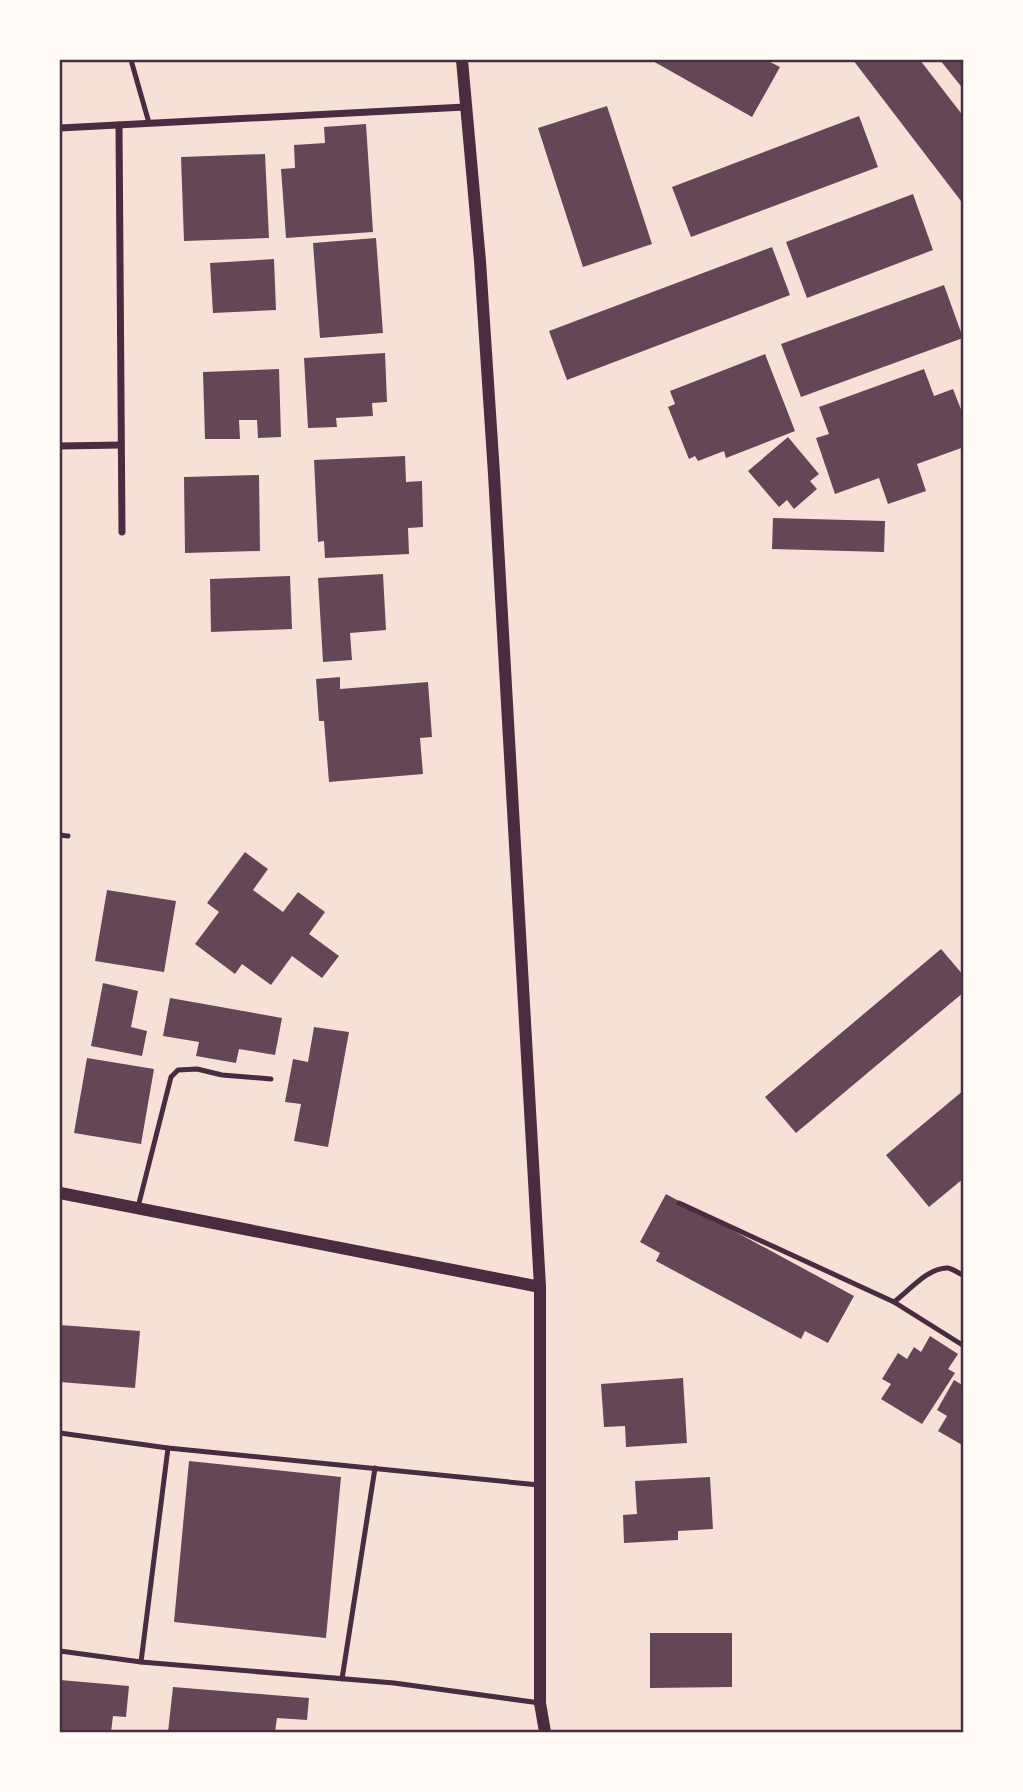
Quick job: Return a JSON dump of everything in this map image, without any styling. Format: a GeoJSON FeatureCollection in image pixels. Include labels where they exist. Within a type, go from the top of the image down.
{"type":"FeatureCollection","features":[{"type":"Feature","properties":{"kind":"street"},"geometry":{"type":"LineString","coordinates":[[462,60],[480,261],[494,474],[540,1287],[540,1703],[545,1732]]}},
{"type":"Feature","properties":{"kind":"street"},"geometry":{"type":"LineString","coordinates":[[60,128],[465,107]]}},
{"type":"Feature","properties":{"kind":"street"},"geometry":{"type":"LineString","coordinates":[[119,125],[122,532]]}},
{"type":"Feature","properties":{"kind":"street"},"geometry":{"type":"LineString","coordinates":[[60,446],[121,445]]}},
{"type":"Feature","properties":{"kind":"street"},"geometry":{"type":"LineString","coordinates":[[60,1193],[540,1287]]}},
{"type":"Feature","properties":{"kind":"lane"},"geometry":{"type":"LineString","coordinates":[[131,60],[149,123]]}},
{"type":"Feature","properties":{"kind":"lane"},"geometry":{"type":"LineString","coordinates":[[60,835],[68,836]]}},
{"type":"Feature","properties":{"kind":"lane"},"geometry":{"type":"LineString","coordinates":[[137,1210],[170,1077],[178,1070],[198,1069],[222,1075],[271,1079]]}},
{"type":"Feature","properties":{"kind":"lane"},"geometry":{"type":"LineString","coordinates":[[678,1203],[894,1302],[964,1346]]}},
{"type":"Feature","properties":{"kind":"lane"},"geometry":{"type":"LineString","coordinates":[[894,1302],[928,1274],[937,1270],[950,1268],[964,1276]]}},
{"type":"Feature","properties":{"kind":"lane"},"geometry":{"type":"LineString","coordinates":[[60,1433],[169,1448],[540,1485]]}},
{"type":"Feature","properties":{"kind":"lane"},"geometry":{"type":"LineString","coordinates":[[141,1662],[169,1448]]}},
{"type":"Feature","properties":{"kind":"lane"},"geometry":{"type":"LineString","coordinates":[[342,1679],[375,1468]]}},
{"type":"Feature","properties":{"kind":"lane"},"geometry":{"type":"LineString","coordinates":[[60,1651],[141,1662],[408,1685],[540,1703]]}},
{"type":"Feature","properties":{"kind":"building"},"geometry":{"type":"Polygon","coordinates":[[[651,60],[766,60],[780,67],[752,117],[651,60]]]}},
{"type":"Feature","properties":{"kind":"building"},"geometry":{"type":"Polygon","coordinates":[[[853,60],[920,60],[964,117],[964,205],[853,60]]]}},
{"type":"Feature","properties":{"kind":"building"},"geometry":{"type":"Polygon","coordinates":[[[940,60],[964,60],[964,90],[940,60]]]}},
{"type":"Feature","properties":{"kind":"building"},"geometry":{"type":"Polygon","coordinates":[[[607,106],[652,244],[583,267],[538,128],[607,106]]]}},
{"type":"Feature","properties":{"kind":"building"},"geometry":{"type":"Polygon","coordinates":[[[859,116],[878,167],[691,237],[672,187],[859,116]]]}},
{"type":"Feature","properties":{"kind":"building"},"geometry":{"type":"Polygon","coordinates":[[[366,124],[373,232],[286,238],[281,169],[295,168],[294,145],[325,143],[324,127],[366,124]]]}},
{"type":"Feature","properties":{"kind":"building"},"geometry":{"type":"Polygon","coordinates":[[[265,154],[269,238],[184,241],[181,157],[265,154]]]}},
{"type":"Feature","properties":{"kind":"building"},"geometry":{"type":"Polygon","coordinates":[[[913,194],[933,250],[807,298],[786,242],[913,194]]]}},
{"type":"Feature","properties":{"kind":"building"},"geometry":{"type":"Polygon","coordinates":[[[376,238],[383,333],[320,338],[313,243],[376,238]]]}},
{"type":"Feature","properties":{"kind":"building"},"geometry":{"type":"Polygon","coordinates":[[[772,247],[790,295],[567,380],[549,331],[772,247]]]}},
{"type":"Feature","properties":{"kind":"building"},"geometry":{"type":"Polygon","coordinates":[[[274,259],[276,310],[213,313],[210,263],[274,259]]]}},
{"type":"Feature","properties":{"kind":"building"},"geometry":{"type":"Polygon","coordinates":[[[944,285],[963,338],[801,397],[781,344],[944,285]]]}},
{"type":"Feature","properties":{"kind":"building"},"geometry":{"type":"Polygon","coordinates":[[[385,353],[387,402],[372,403],[373,416],[336,418],[337,427],[308,428],[304,358],[385,353]]]}},
{"type":"Feature","properties":{"kind":"building"},"geometry":{"type":"Polygon","coordinates":[[[765,354],[795,431],[726,458],[724,451],[698,461],[695,456],[689,459],[668,407],[675,404],[670,391],[765,354]]]}},
{"type":"Feature","properties":{"kind":"building"},"geometry":{"type":"Polygon","coordinates":[[[279,369],[281,437],[258,438],[257,420],[239,420],[240,439],[205,439],[203,372],[279,369]]]}},
{"type":"Feature","properties":{"kind":"building"},"geometry":{"type":"Polygon","coordinates":[[[924,369],[934,396],[953,389],[964,417],[964,447],[917,464],[926,491],[888,504],[879,478],[835,494],[816,438],[829,434],[819,407],[924,369]]]}},
{"type":"Feature","properties":{"kind":"building"},"geometry":{"type":"Polygon","coordinates":[[[788,437],[819,474],[810,481],[817,489],[794,509],[787,500],[779,507],[748,471],[788,437]]]}},
{"type":"Feature","properties":{"kind":"building"},"geometry":{"type":"Polygon","coordinates":[[[405,456],[406,482],[422,481],[423,527],[408,528],[409,554],[325,558],[324,541],[318,542],[314,460],[405,456]]]}},
{"type":"Feature","properties":{"kind":"building"},"geometry":{"type":"Polygon","coordinates":[[[259,475],[260,551],[185,553],[184,477],[259,475]]]}},
{"type":"Feature","properties":{"kind":"building"},"geometry":{"type":"Polygon","coordinates":[[[773,518],[885,521],[884,552],[772,549],[773,518]]]}},
{"type":"Feature","properties":{"kind":"building"},"geometry":{"type":"Polygon","coordinates":[[[383,574],[386,630],[350,633],[352,660],[323,662],[318,578],[383,574]]]}},
{"type":"Feature","properties":{"kind":"building"},"geometry":{"type":"Polygon","coordinates":[[[290,576],[292,629],[211,632],[210,579],[290,576]]]}},
{"type":"Feature","properties":{"kind":"building"},"geometry":{"type":"Polygon","coordinates":[[[340,677],[340,689],[428,682],[432,737],[420,738],[423,774],[329,782],[324,721],[319,721],[316,679],[340,677]]]}},
{"type":"Feature","properties":{"kind":"building"},"geometry":{"type":"Polygon","coordinates":[[[245,852],[268,869],[253,890],[283,912],[298,892],[325,912],[309,934],[339,956],[322,978],[292,956],[271,985],[242,964],[235,974],[195,944],[219,912],[207,903],[245,852]]]}},
{"type":"Feature","properties":{"kind":"building"},"geometry":{"type":"Polygon","coordinates":[[[107,890],[176,901],[164,972],[95,961],[107,890]]]}},
{"type":"Feature","properties":{"kind":"building"},"geometry":{"type":"Polygon","coordinates":[[[941,949],[964,976],[964,992],[796,1133],[765,1097],[941,949]]]}},
{"type":"Feature","properties":{"kind":"building"},"geometry":{"type":"Polygon","coordinates":[[[103,983],[138,991],[131,1027],[147,1031],[142,1056],[91,1046],[103,983]]]}},
{"type":"Feature","properties":{"kind":"building"},"geometry":{"type":"Polygon","coordinates":[[[170,998],[282,1018],[275,1055],[239,1049],[236,1063],[196,1056],[199,1042],[163,1036],[170,998]]]}},
{"type":"Feature","properties":{"kind":"building"},"geometry":{"type":"Polygon","coordinates":[[[314,1027],[349,1032],[328,1147],[294,1141],[301,1104],[285,1102],[293,1059],[308,1062],[314,1027]]]}},
{"type":"Feature","properties":{"kind":"building"},"geometry":{"type":"Polygon","coordinates":[[[87,1058],[154,1069],[141,1144],[74,1133],[87,1058]]]}},
{"type":"Feature","properties":{"kind":"building"},"geometry":{"type":"Polygon","coordinates":[[[964,1090],[964,1178],[929,1207],[886,1155],[964,1090]]]}},
{"type":"Feature","properties":{"kind":"building"},"geometry":{"type":"Polygon","coordinates":[[[666,1194],[854,1296],[828,1343],[805,1331],[801,1339],[656,1261],[660,1253],[640,1242],[666,1194]]]}},
{"type":"Feature","properties":{"kind":"building"},"geometry":{"type":"Polygon","coordinates":[[[60,1325],[140,1331],[135,1388],[60,1382],[60,1325]]]}},
{"type":"Feature","properties":{"kind":"building"},"geometry":{"type":"Polygon","coordinates":[[[930,1336],[958,1354],[948,1369],[955,1373],[922,1424],[881,1399],[891,1384],[882,1379],[898,1353],[907,1359],[914,1347],[921,1352],[930,1336]]]}},
{"type":"Feature","properties":{"kind":"building"},"geometry":{"type":"Polygon","coordinates":[[[683,1378],[687,1443],[626,1447],[625,1426],[604,1427],[601,1384],[683,1378]]]}},
{"type":"Feature","properties":{"kind":"building"},"geometry":{"type":"Polygon","coordinates":[[[954,1380],[964,1386],[964,1446],[938,1431],[947,1416],[937,1410],[954,1380]]]}},
{"type":"Feature","properties":{"kind":"building"},"geometry":{"type":"Polygon","coordinates":[[[189,1461],[341,1477],[326,1638],[174,1622],[189,1461]]]}},
{"type":"Feature","properties":{"kind":"building"},"geometry":{"type":"Polygon","coordinates":[[[710,1477],[713,1529],[678,1531],[678,1540],[624,1543],[623,1515],[637,1514],[635,1481],[710,1477]]]}},
{"type":"Feature","properties":{"kind":"building"},"geometry":{"type":"Polygon","coordinates":[[[650,1633],[732,1633],[732,1687],[650,1688],[650,1633]]]}},
{"type":"Feature","properties":{"kind":"building"},"geometry":{"type":"Polygon","coordinates":[[[60,1680],[129,1686],[126,1717],[113,1716],[111,1732],[60,1732],[60,1680]]]}},
{"type":"Feature","properties":{"kind":"building"},"geometry":{"type":"Polygon","coordinates":[[[173,1687],[309,1698],[307,1720],[277,1718],[275,1732],[168,1732],[173,1687]]]}}]}
